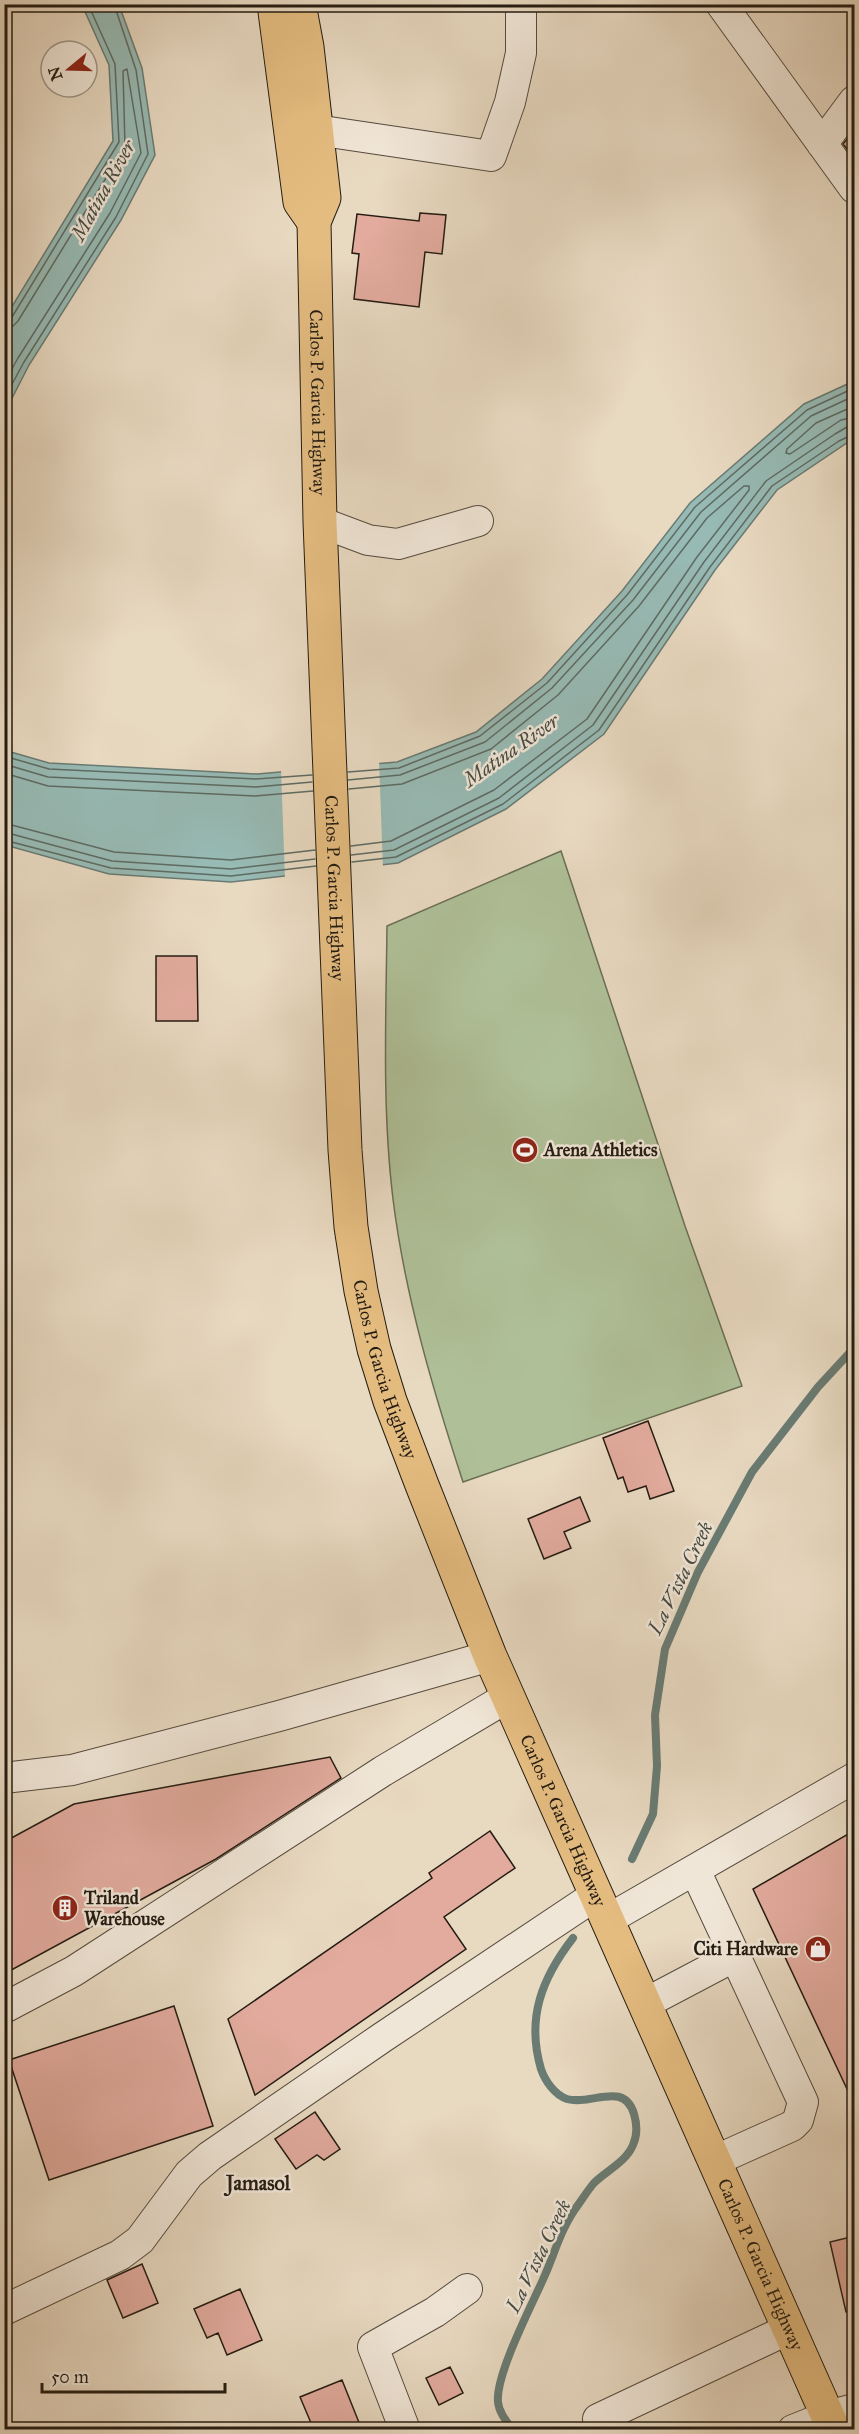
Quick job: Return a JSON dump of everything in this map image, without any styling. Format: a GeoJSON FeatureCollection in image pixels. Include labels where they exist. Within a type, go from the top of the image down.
{"type":"FeatureCollection","features":[{"type":"Feature","properties":{"kind":"highway","name":"Carlos P. Garcia Highway"},"geometry":{"type":"LineString","coordinates":[[274,4],[300,202],[314,222]]}},
{"type":"Feature","properties":{"kind":"highway","name":"Carlos P. Garcia Highway"},"geometry":{"type":"LineString","coordinates":[[299,4],[324,198],[314,222],[321,537],[345,1150],[351,1227],[374,1349],[390,1401],[490,1656],[789,2329],[839,2418]]}},
{"type":"Feature","properties":{"kind":"street"},"geometry":{"type":"LineString","coordinates":[[316,130],[491,156],[510,102],[520,53],[521,4]]}},
{"type":"Feature","properties":{"kind":"street"},"geometry":{"type":"LineString","coordinates":[[721,4],[855,188]]}},
{"type":"Feature","properties":{"kind":"street"},"geometry":{"type":"LineString","coordinates":[[822,144],[855,101]]}},
{"type":"Feature","properties":{"kind":"street"},"geometry":{"type":"LineString","coordinates":[[321,537],[398,544],[478,521]]}},
{"type":"Feature","properties":{"kind":"street"},"geometry":{"type":"LineString","coordinates":[[4,1778],[72,1770],[279,1716],[490,1656]]}},
{"type":"Feature","properties":{"kind":"street"},"geometry":{"type":"LineString","coordinates":[[4,2008],[74,1971],[383,1771],[508,1697]]}},
{"type":"Feature","properties":{"kind":"street"},"geometry":{"type":"LineString","coordinates":[[4,2310],[120,2255],[140,2240],[189,2174],[210,2156],[383,2037],[602,1908],[694,1870],[855,1778]]}},
{"type":"Feature","properties":{"kind":"street"},"geometry":{"type":"LineString","coordinates":[[694,1870],[803,2102],[798,2120],[792,2126],[714,2161]]}},
{"type":"Feature","properties":{"kind":"street"},"geometry":{"type":"LineString","coordinates":[[644,2004],[735,1956]]}},
{"type":"Feature","properties":{"kind":"street"},"geometry":{"type":"LineString","coordinates":[[405,2430],[373,2347],[435,2312],[467,2289]]}},
{"type":"Feature","properties":{"kind":"street"},"geometry":{"type":"LineString","coordinates":[[598,2418],[789,2329]]}},
{"type":"Feature","properties":{"kind":"street"},"geometry":{"type":"LineString","coordinates":[[793,2430],[839,2418]]}},
{"type":"Feature","properties":{"kind":"green space","name":"Arena Athletics"},"geometry":{"type":"Polygon","coordinates":[[[561,851],[685,1226],[742,1386],[463,1482],[421,1342],[405,1271],[393,1199],[386,1097],[387,926],[561,851]]]}},
{"type":"Feature","properties":{"kind":"water","name":"Matina River"},"geometry":{"type":"Polygon","coordinates":[[[82,5],[119,5],[142,68],[155,155],[121,220],[29,365],[5,412],[5,318],[113,141],[109,65],[82,5]]]}},
{"type":"Feature","properties":{"kind":"water","name":"Matina River"},"geometry":{"type":"Polygon","coordinates":[[[854,381],[854,438],[777,490],[715,570],[604,734],[506,809],[398,863],[231,882],[109,874],[5,845],[4,750],[49,763],[257,774],[397,762],[476,732],[542,679],[622,591],[690,503],[804,404],[854,381]]]}},
{"type":"Feature","properties":{"kind":"pier"},"geometry":{"type":"Polygon","coordinates":[[[379,760],[383,868],[285,879],[281,769],[379,760]]]}},
{"type":"Feature","properties":{"kind":"building"},"geometry":{"type":"Polygon","coordinates":[[[855,129],[855,159],[843,144],[855,129]]]}},
{"type":"Feature","properties":{"kind":"building"},"geometry":{"type":"Polygon","coordinates":[[[420,213],[446,215],[442,254],[425,252],[419,307],[354,299],[359,254],[352,253],[357,214],[419,221],[420,213]]]}},
{"type":"Feature","properties":{"kind":"building"},"geometry":{"type":"Polygon","coordinates":[[[156,956],[197,956],[198,1021],[156,1021],[156,956]]]}},
{"type":"Feature","properties":{"kind":"building"},"geometry":{"type":"Polygon","coordinates":[[[648,1421],[674,1491],[650,1499],[646,1486],[628,1492],[623,1477],[618,1479],[603,1438],[648,1421]]]}},
{"type":"Feature","properties":{"kind":"building"},"geometry":{"type":"Polygon","coordinates":[[[580,1497],[590,1521],[564,1532],[571,1548],[544,1559],[528,1519],[580,1497]]]}},
{"type":"Feature","properties":{"kind":"building","name":"Triland Warehouse"},"geometry":{"type":"Polygon","coordinates":[[[330,1757],[341,1778],[216,1859],[4,1974],[4,1842],[74,1804],[330,1757]]]}},
{"type":"Feature","properties":{"kind":"building","name":"Citi Hardware"},"geometry":{"type":"Polygon","coordinates":[[[855,1830],[855,2106],[753,1889],[855,1830]]]}},
{"type":"Feature","properties":{"kind":"building"},"geometry":{"type":"Polygon","coordinates":[[[490,1831],[515,1868],[444,1917],[466,1949],[255,2095],[228,2019],[432,1878],[429,1873],[490,1831]]]}},
{"type":"Feature","properties":{"kind":"building"},"geometry":{"type":"Polygon","coordinates":[[[174,2006],[213,2126],[49,2180],[9,2060],[174,2006]]]}},
{"type":"Feature","properties":{"kind":"building"},"geometry":{"type":"Polygon","coordinates":[[[315,2112],[340,2149],[324,2160],[317,2155],[296,2169],[275,2139],[315,2112]]]}},
{"type":"Feature","properties":{"kind":"building"},"geometry":{"type":"Polygon","coordinates":[[[855,2236],[855,2311],[846,2312],[830,2242],[855,2236]]]}},
{"type":"Feature","properties":{"kind":"building"},"geometry":{"type":"Polygon","coordinates":[[[142,2264],[158,2303],[123,2318],[107,2280],[142,2264]]]}},
{"type":"Feature","properties":{"kind":"building"},"geometry":{"type":"Polygon","coordinates":[[[240,2289],[262,2340],[227,2355],[218,2333],[207,2338],[194,2309],[240,2289]]]}},
{"type":"Feature","properties":{"kind":"building"},"geometry":{"type":"Polygon","coordinates":[[[450,2367],[463,2393],[439,2405],[426,2378],[450,2367]]]}},
{"type":"Feature","properties":{"kind":"building"},"geometry":{"type":"Polygon","coordinates":[[[342,2380],[362,2430],[314,2430],[300,2397],[342,2380]]]}},
{"type":"Feature","properties":{"kind":"waterway","name":"La Vista Creek"},"geometry":{"type":"LineString","coordinates":[[632,1859],[653,1814],[657,1766],[655,1715],[665,1649],[698,1572],[752,1472],[818,1387],[854,1348]]}},
{"type":"Feature","properties":{"kind":"waterway","name":"La Vista Creek"},"geometry":{"type":"LineString","coordinates":[[513,2430],[502,2414],[498,2402],[502,2375],[508,2357],[572,2213],[594,2183],[626,2156],[633,2145],[636,2134],[634,2114],[623,2098],[606,2096],[586,2100],[567,2099],[551,2087],[541,2069],[535,2033],[540,1999],[553,1968],[573,1938]]}},
{"type":"Feature","properties":{"kind":"place","name":"Arena Athletics"},"geometry":{"type":"Point","coordinates":[525,1150]}},
{"type":"Feature","properties":{"kind":"place","name":"Triland Warehouse"},"geometry":{"type":"Point","coordinates":[65,1908]}},
{"type":"Feature","properties":{"kind":"place","name":"Citi Hardware"},"geometry":{"type":"Point","coordinates":[818,1949]}},
{"type":"Feature","properties":{"kind":"district","name":"Jamasol"},"geometry":{"type":"Point","coordinates":[258,2183]}}]}
